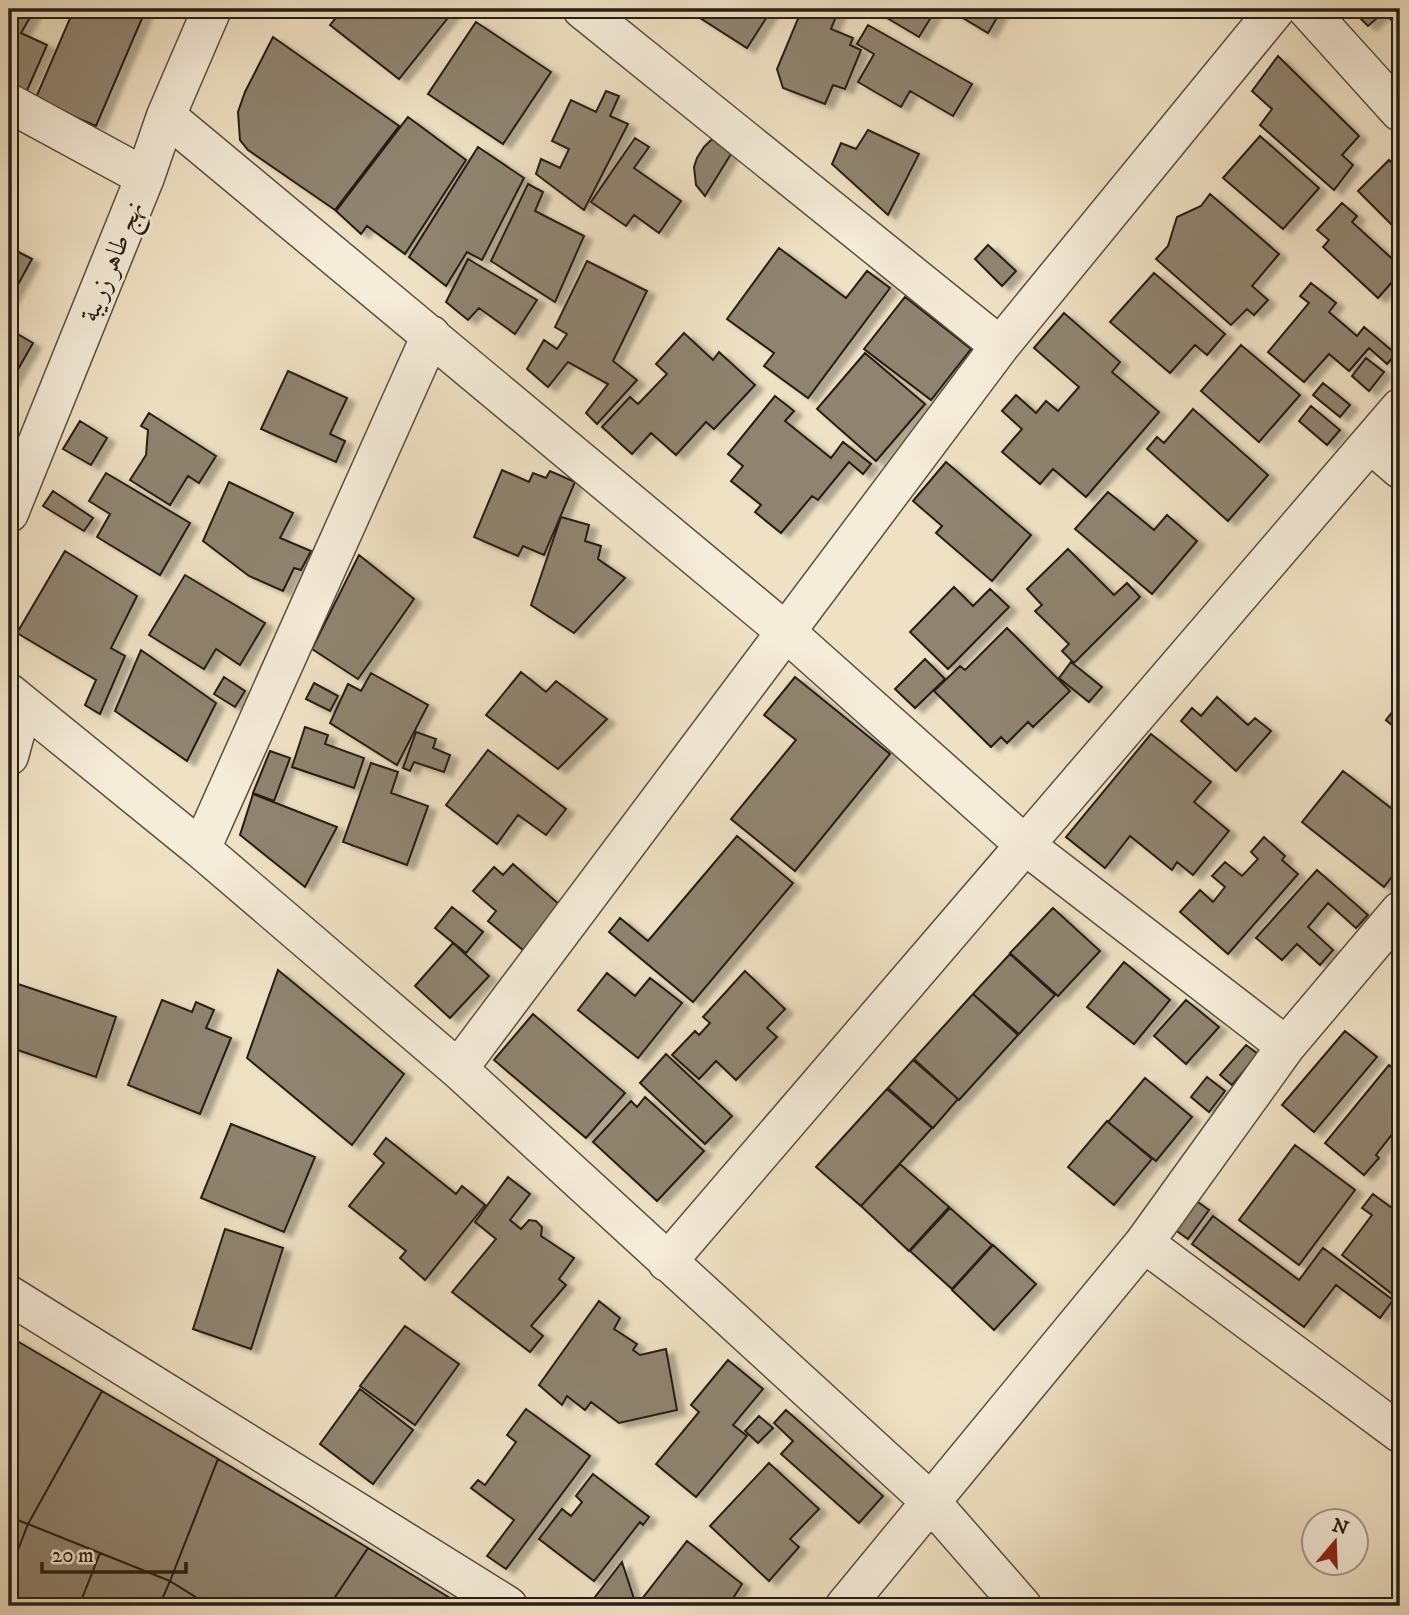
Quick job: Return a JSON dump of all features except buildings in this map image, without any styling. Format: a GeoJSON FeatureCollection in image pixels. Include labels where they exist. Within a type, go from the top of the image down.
{"type":"FeatureCollection","features":[{"type":"Feature","properties":{"kind":"street","name":"نهج طاهر زريبة"},"geometry":{"type":"LineString","coordinates":[[9,513],[145,177],[166,116],[212,9]]}},
{"type":"Feature","properties":{"kind":"street"},"geometry":{"type":"LineString","coordinates":[[458,1069],[1000,346],[1276,9]]}},
{"type":"Feature","properties":{"kind":"street"},"geometry":{"type":"LineString","coordinates":[[1307,9],[1400,112]]}},
{"type":"Feature","properties":{"kind":"street"},"geometry":{"type":"LineString","coordinates":[[602,16],[1000,346]]}},
{"type":"Feature","properties":{"kind":"street"},"geometry":{"type":"LineString","coordinates":[[9,103],[145,177]]}},
{"type":"Feature","properties":{"kind":"street"},"geometry":{"type":"LineString","coordinates":[[166,116],[786,632],[1025,845],[1286,1046]]}},
{"type":"Feature","properties":{"kind":"street"},"geometry":{"type":"LineString","coordinates":[[201,849],[431,335]]}},
{"type":"Feature","properties":{"kind":"street"},"geometry":{"type":"LineString","coordinates":[[667,1262],[1400,408]]}},
{"type":"Feature","properties":{"kind":"street"},"geometry":{"type":"LineString","coordinates":[[1370,443],[1400,469]]}},
{"type":"Feature","properties":{"kind":"street"},"geometry":{"type":"LineString","coordinates":[[16,699],[201,849],[458,1069],[930,1501],[1022,1606]]}},
{"type":"Feature","properties":{"kind":"street"},"geometry":{"type":"LineString","coordinates":[[9,756],[16,699]]}},
{"type":"Feature","properties":{"kind":"street"},"geometry":{"type":"LineString","coordinates":[[845,1606],[1144,1243],[1286,1046],[1395,928]]}},
{"type":"Feature","properties":{"kind":"street"},"geometry":{"type":"LineString","coordinates":[[1144,1243],[1400,1433]]}},
{"type":"Feature","properties":{"kind":"street"},"geometry":{"type":"LineString","coordinates":[[9,1295],[508,1606]]}}]}
